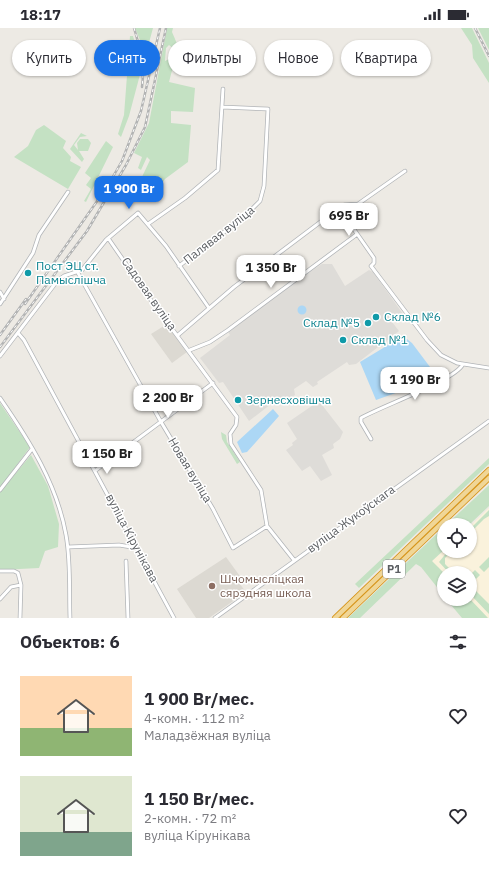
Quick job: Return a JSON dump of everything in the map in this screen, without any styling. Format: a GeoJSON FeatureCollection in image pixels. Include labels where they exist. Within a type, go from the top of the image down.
{"type":"FeatureCollection","features":[{"type":"Feature","properties":{"kind":"highway","name":"Р1"},"geometry":{"type":"LineString","coordinates":[[335,618],[489,470]]}},
{"type":"Feature","properties":{"kind":"highway","name":"Р1"},"geometry":{"type":"LineString","coordinates":[[343,618],[489,478]]}},
{"type":"Feature","properties":{"kind":"street"},"geometry":{"type":"LineString","coordinates":[[148,224],[185,198],[218,170],[223,89]]}},
{"type":"Feature","properties":{"kind":"street","name":"Палявая вуліца"},"geometry":{"type":"LineString","coordinates":[[179,266],[244,217],[260,201],[264,186],[268,109],[222,107]]}},
{"type":"Feature","properties":{"kind":"street"},"geometry":{"type":"LineString","coordinates":[[178,335],[209,308],[339,208],[348,204],[358,204],[405,171]]}},
{"type":"Feature","properties":{"kind":"street"},"geometry":{"type":"LineString","coordinates":[[0,304],[33,253],[39,235],[68,192]]}},
{"type":"Feature","properties":{"kind":"street"},"geometry":{"type":"LineString","coordinates":[[339,208],[356,235],[367,247],[374,258],[374,263],[371,266],[427,340],[446,359],[463,364],[489,368]]}},
{"type":"Feature","properties":{"kind":"street"},"geometry":{"type":"LineString","coordinates":[[0,356],[58,280],[64,276],[78,273],[82,270],[108,238],[136,214],[141,214],[209,308]]}},
{"type":"Feature","properties":{"kind":"street"},"geometry":{"type":"LineString","coordinates":[[190,350],[210,342],[228,330],[356,235]]}},
{"type":"Feature","properties":{"kind":"street","name":"Садовая вуліца"},"geometry":{"type":"LineString","coordinates":[[108,238],[237,417],[230,439],[261,490],[267,526]]}},
{"type":"Feature","properties":{"kind":"street","name":"Новая вуліца"},"geometry":{"type":"LineString","coordinates":[[78,273],[161,422],[213,509],[233,548],[267,526]]}},
{"type":"Feature","properties":{"kind":"street"},"geometry":{"type":"LineString","coordinates":[[0,292],[4,299]]}},
{"type":"Feature","properties":{"kind":"street","name":"вуліца Кірунікава"},"geometry":{"type":"LineString","coordinates":[[18,333],[25,342],[96,470],[174,618]]}},
{"type":"Feature","properties":{"kind":"street"},"geometry":{"type":"LineString","coordinates":[[371,439],[361,422],[361,418],[440,381],[459,370],[463,364]]}},
{"type":"Feature","properties":{"kind":"street"},"geometry":{"type":"LineString","coordinates":[[96,470],[213,383]]}},
{"type":"Feature","properties":{"kind":"street"},"geometry":{"type":"LineString","coordinates":[[0,398],[25,434],[52,485],[62,518],[68,547],[70,618]]}},
{"type":"Feature","properties":{"kind":"street","name":"вуліца Жукоўскага"},"geometry":{"type":"LineString","coordinates":[[215,618],[294,560],[489,422]]}},
{"type":"Feature","properties":{"kind":"street"},"geometry":{"type":"LineString","coordinates":[[0,490],[32,449]]}},
{"type":"Feature","properties":{"kind":"street"},"geometry":{"type":"LineString","coordinates":[[267,526],[294,560]]}},
{"type":"Feature","properties":{"kind":"street"},"geometry":{"type":"LineString","coordinates":[[68,547],[119,545],[137,548]]}},
{"type":"Feature","properties":{"kind":"street"},"geometry":{"type":"LineString","coordinates":[[126,561],[128,618]]}},
{"type":"Feature","properties":{"kind":"street"},"geometry":{"type":"LineString","coordinates":[[0,571],[16,572],[21,585],[20,618]]}},
{"type":"Feature","properties":{"kind":"street"},"geometry":{"type":"LineString","coordinates":[[0,599],[11,586],[21,585]]}},
{"type":"Feature","properties":{"kind":"shaded area"},"geometry":{"type":"Polygon","coordinates":[[[322,264],[332,264],[345,286],[369,270],[373,272],[403,314],[392,322],[399,331],[356,364],[349,365],[347,362],[317,382],[318,384],[313,387],[306,381],[294,389],[295,395],[277,405],[271,404],[249,421],[223,382],[219,383],[200,358],[230,335],[228,332],[294,282],[322,264]]]}},
{"type":"Feature","properties":{"kind":"shaded area"},"geometry":{"type":"Polygon","coordinates":[[[167,324],[187,352],[172,363],[151,334],[167,324]]]}},
{"type":"Feature","properties":{"kind":"shaded area"},"geometry":{"type":"Polygon","coordinates":[[[319,401],[343,432],[340,439],[333,444],[334,448],[322,455],[332,475],[321,481],[310,466],[302,471],[286,450],[293,445],[292,443],[297,439],[287,423],[319,401]]]}},
{"type":"Feature","properties":{"kind":"shaded area"},"geometry":{"type":"Polygon","coordinates":[[[489,508],[489,618],[465,618],[455,606],[477,606],[477,566],[437,566],[437,574],[432,561],[437,556],[437,558],[477,558],[477,519],[489,508]]]}},
{"type":"Feature","properties":{"kind":"shaded area","name":"Шчомысліцкая сярэдняя школа"},"geometry":{"type":"Polygon","coordinates":[[[226,557],[242,579],[239,583],[246,592],[209,618],[196,618],[177,589],[226,557]]]}},
{"type":"Feature","properties":{"kind":"green space"},"geometry":{"type":"Polygon","coordinates":[[[135,28],[153,28],[150,40],[140,40],[135,28]]]}},
{"type":"Feature","properties":{"kind":"green space"},"geometry":{"type":"Polygon","coordinates":[[[167,28],[173,28],[172,32],[175,40],[168,40],[165,61],[168,60],[168,76],[171,76],[169,82],[195,88],[193,112],[171,111],[171,123],[191,125],[188,162],[165,179],[159,188],[148,190],[141,179],[150,160],[147,157],[141,170],[138,168],[142,157],[134,153],[149,123],[158,76],[160,76],[160,65],[167,28]]]}},
{"type":"Feature","properties":{"kind":"green space"},"geometry":{"type":"Polygon","coordinates":[[[461,28],[472,28],[489,63],[489,83],[473,58],[472,45],[461,28]]]}},
{"type":"Feature","properties":{"kind":"green space"},"geometry":{"type":"Polygon","coordinates":[[[478,28],[489,28],[489,50],[478,28]]]}},
{"type":"Feature","properties":{"kind":"green space"},"geometry":{"type":"Polygon","coordinates":[[[130,36],[133,36],[134,40],[130,40],[130,36]]]}},
{"type":"Feature","properties":{"kind":"green space"},"geometry":{"type":"Polygon","coordinates":[[[127,76],[140,76],[129,116],[121,137],[118,134],[124,115],[127,76]]]}},
{"type":"Feature","properties":{"kind":"green space"},"geometry":{"type":"Polygon","coordinates":[[[44,125],[66,141],[63,148],[71,157],[70,161],[81,167],[68,189],[14,157],[28,146],[36,130],[44,125]]]}},
{"type":"Feature","properties":{"kind":"green space"},"geometry":{"type":"Polygon","coordinates":[[[81,133],[87,136],[80,137],[74,145],[78,150],[77,143],[80,139],[88,139],[91,143],[88,151],[79,151],[84,159],[82,162],[70,149],[81,133]]]}},
{"type":"Feature","properties":{"kind":"green space"},"geometry":{"type":"Polygon","coordinates":[[[106,141],[113,147],[86,202],[84,201],[91,189],[86,185],[91,178],[85,173],[106,141]]]}},
{"type":"Feature","properties":{"kind":"green space"},"geometry":{"type":"Polygon","coordinates":[[[0,403],[30,447],[0,488],[0,403]]]}},
{"type":"Feature","properties":{"kind":"green space"},"geometry":{"type":"Polygon","coordinates":[[[221,432],[226,435],[227,442],[240,462],[237,464],[222,439],[221,432]]]}},
{"type":"Feature","properties":{"kind":"green space"},"geometry":{"type":"Polygon","coordinates":[[[31,455],[48,486],[59,524],[58,547],[45,551],[39,568],[0,570],[0,492],[31,455]]]}},
{"type":"Feature","properties":{"kind":"green space"},"geometry":{"type":"Polygon","coordinates":[[[489,458],[489,464],[359,588],[355,584],[489,458]]]}},
{"type":"Feature","properties":{"kind":"green space"},"geometry":{"type":"Polygon","coordinates":[[[489,485],[489,506],[476,518],[454,518],[489,485]]]}},
{"type":"Feature","properties":{"kind":"green space"},"geometry":{"type":"Polygon","coordinates":[[[489,510],[489,516],[477,526],[477,522],[489,510]]]}},
{"type":"Feature","properties":{"kind":"green space"},"geometry":{"type":"Polygon","coordinates":[[[437,534],[437,556],[432,561],[437,566],[437,587],[421,567],[416,564],[360,618],[348,618],[437,534]]]}},
{"type":"Feature","properties":{"kind":"green space"},"geometry":{"type":"Polygon","coordinates":[[[489,557],[489,567],[484,572],[479,567],[489,557]]]}},
{"type":"Feature","properties":{"kind":"green space"},"geometry":{"type":"Polygon","coordinates":[[[442,558],[445,558],[445,564],[447,566],[443,566],[439,562],[442,558]]]}},
{"type":"Feature","properties":{"kind":"green space"},"geometry":{"type":"Polygon","coordinates":[[[477,592],[489,604],[489,614],[477,601],[477,592]]]}},
{"type":"Feature","properties":{"kind":"green space"},"geometry":{"type":"Polygon","coordinates":[[[452,606],[477,606],[488,618],[462,618],[452,606]]]}},
{"type":"Feature","properties":{"kind":"water"},"geometry":{"type":"Polygon","coordinates":[[[302,305],[307,310],[302,315],[297,310],[302,305]]]}},
{"type":"Feature","properties":{"kind":"water"},"geometry":{"type":"Polygon","coordinates":[[[403,336],[412,343],[433,371],[433,376],[404,390],[376,400],[360,362],[403,336]]]}},
{"type":"Feature","properties":{"kind":"water"},"geometry":{"type":"Polygon","coordinates":[[[273,409],[279,416],[247,452],[242,453],[237,442],[273,409]]]}},
{"type":"Feature","properties":{"kind":"railway"},"geometry":{"type":"LineString","coordinates":[[134,28],[142,64],[142,87]]}},
{"type":"Feature","properties":{"kind":"railway"},"geometry":{"type":"LineString","coordinates":[[25,304],[107,187],[122,161],[141,111],[160,28]]}},
{"type":"Feature","properties":{"kind":"railway"},"geometry":{"type":"LineString","coordinates":[[0,347],[87,231],[126,165],[145,127],[166,28]]}},
{"type":"Feature","properties":{"kind":"railway"},"geometry":{"type":"LineString","coordinates":[[475,28],[489,56]]}},
{"type":"Feature","properties":{"kind":"railway"},"geometry":{"type":"LineString","coordinates":[[0,335],[26,299]]}},
{"type":"Feature","properties":{"kind":"place","name":"Пост ЭЦ ст. Памыслішча"},"geometry":{"type":"Point","coordinates":[28,273]}},
{"type":"Feature","properties":{"kind":"place","name":"Склад №6"},"geometry":{"type":"Point","coordinates":[376,317]}},
{"type":"Feature","properties":{"kind":"place","name":"Склад №5"},"geometry":{"type":"Point","coordinates":[368,323]}},
{"type":"Feature","properties":{"kind":"place","name":"Склад №1"},"geometry":{"type":"Point","coordinates":[343,340]}},
{"type":"Feature","properties":{"kind":"place","name":"Зернесховішча"},"geometry":{"type":"Point","coordinates":[238,400]}},
{"type":"Feature","properties":{"kind":"place","name":"Шчомысліцкая сярэдняя школа"},"geometry":{"type":"Point","coordinates":[212,586]}}]}
